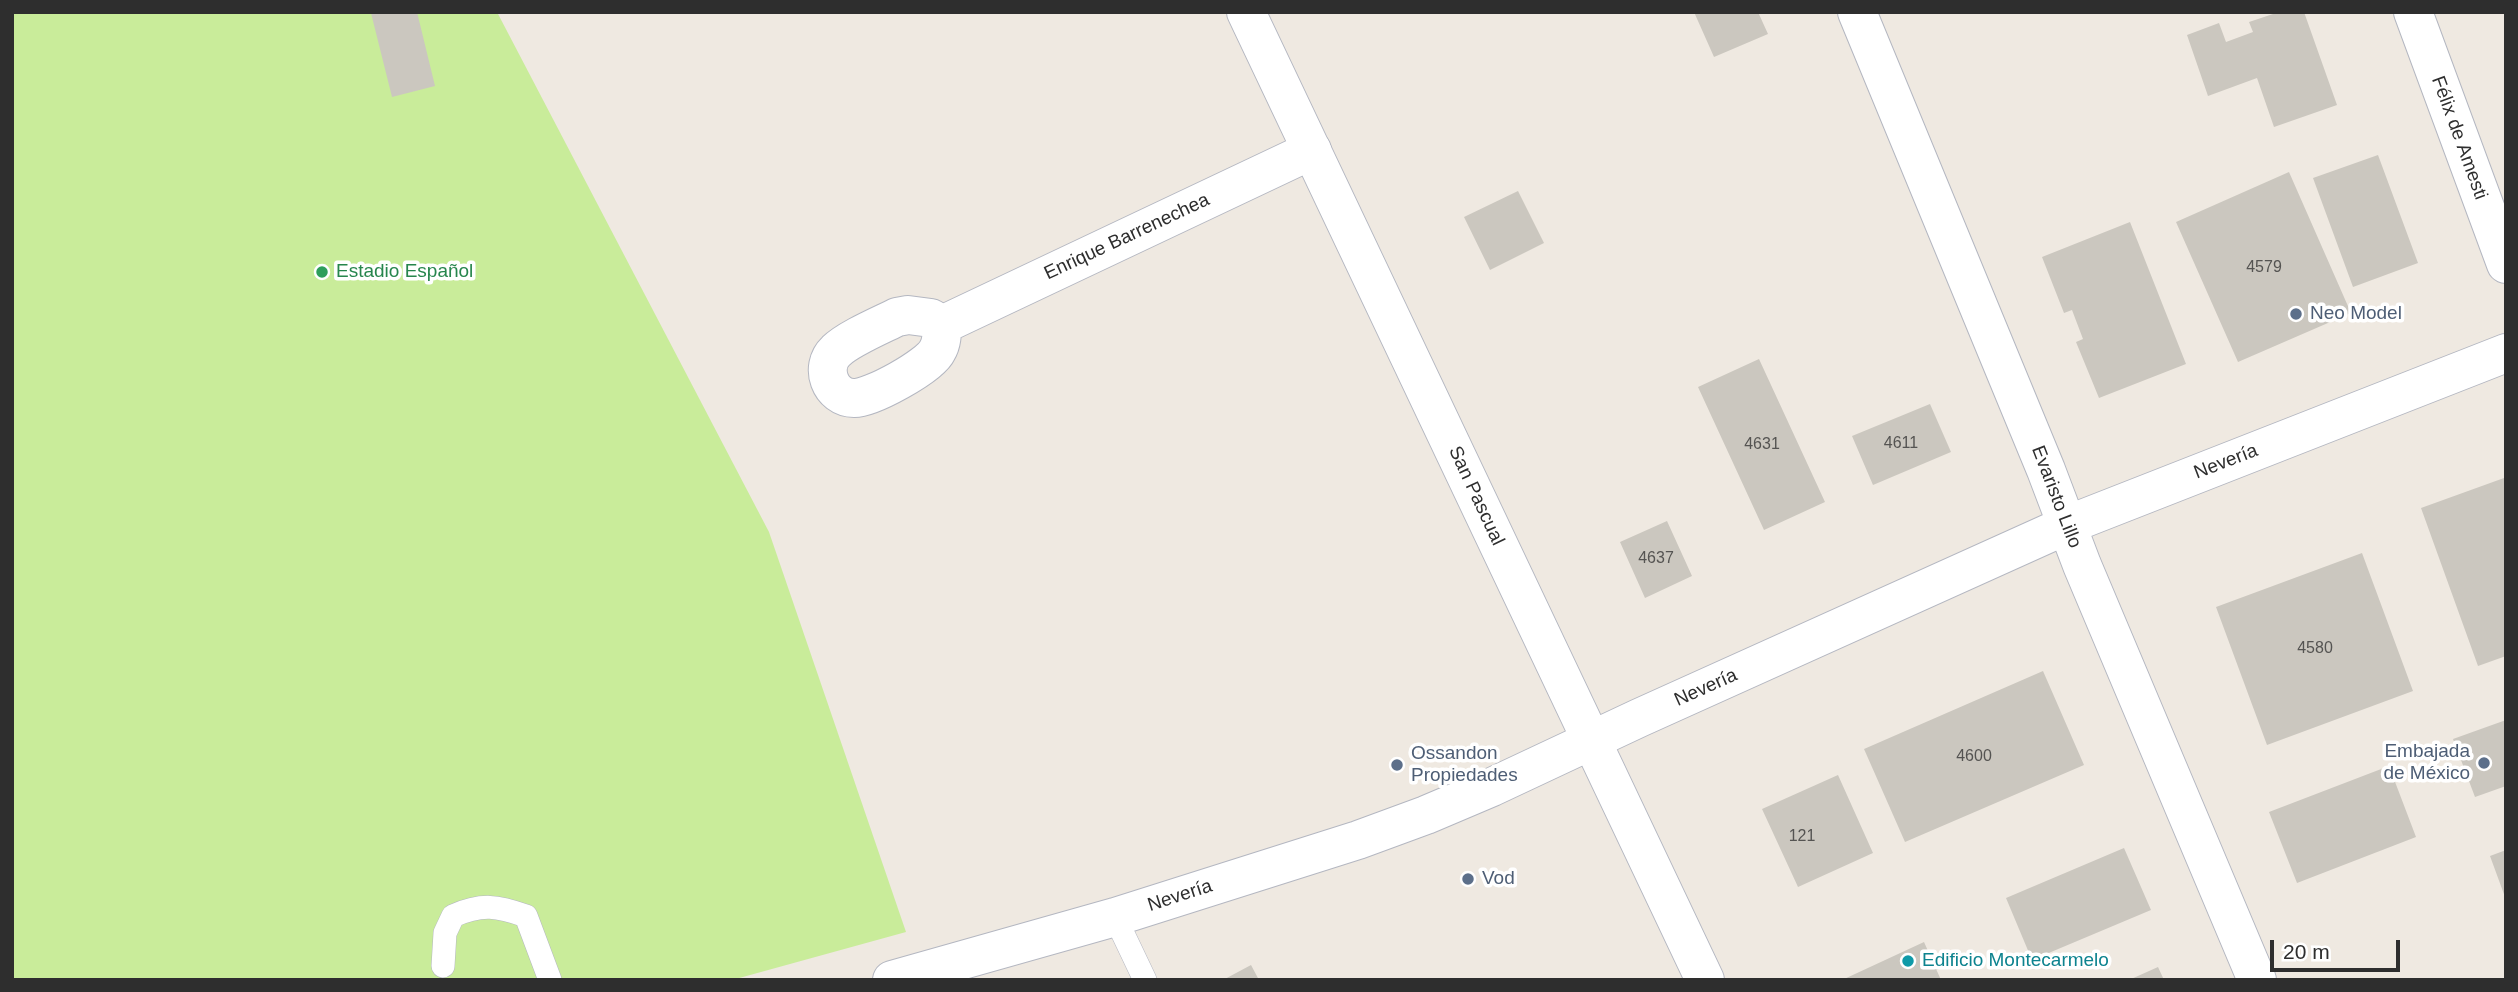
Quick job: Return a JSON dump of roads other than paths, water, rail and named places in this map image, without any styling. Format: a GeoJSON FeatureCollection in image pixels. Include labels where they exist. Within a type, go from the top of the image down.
{"type":"FeatureCollection","features":[{"type":"Feature","properties":{"kind":"street","name":"San Pascual"},"geometry":{"type":"LineString","coordinates":[[1246,12],[1706,980]]}},
{"type":"Feature","properties":{"kind":"street","name":"Evaristo Lillo"},"geometry":{"type":"LineString","coordinates":[[1857,12],[2257,980]]}},
{"type":"Feature","properties":{"kind":"street","name":"Félix de Amesti"},"geometry":{"type":"LineString","coordinates":[[2413,12],[2506,264]]}},
{"type":"Feature","properties":{"kind":"street","name":"Enrique Barrenechea"},"geometry":{"type":"LineString","coordinates":[[942,325],[1312,150]]}},
{"type":"Feature","properties":{"kind":"street","name":"Nevería"},"geometry":{"type":"LineString","coordinates":[[892,980],[1115,917],[1426,815],[2067,525],[2506,354]]}},
{"type":"Feature","properties":{"kind":"lane"},"geometry":{"type":"LineString","coordinates":[[443,965],[445,933],[453,916],[474,907],[502,908],[526,916],[550,980]]}},
{"type":"Feature","properties":{"kind":"lane"},"geometry":{"type":"LineString","coordinates":[[1115,917],[1145,980]]}},
{"type":"Feature","properties":{"kind":"place","name":"Estadio Español"},"geometry":{"type":"Point","coordinates":[322,272]}},
{"type":"Feature","properties":{"kind":"place","name":"Neo Model"},"geometry":{"type":"Point","coordinates":[2296,314]}},
{"type":"Feature","properties":{"kind":"place","name":"Embajada de México"},"geometry":{"type":"Point","coordinates":[2484,763]}},
{"type":"Feature","properties":{"kind":"place","name":"Ossandon Propiedades"},"geometry":{"type":"Point","coordinates":[1397,765]}},
{"type":"Feature","properties":{"kind":"place","name":"Vod"},"geometry":{"type":"Point","coordinates":[1468,879]}},
{"type":"Feature","properties":{"kind":"place","name":"Edificio Montecarmelo"},"geometry":{"type":"Point","coordinates":[1908,961]}}]}
